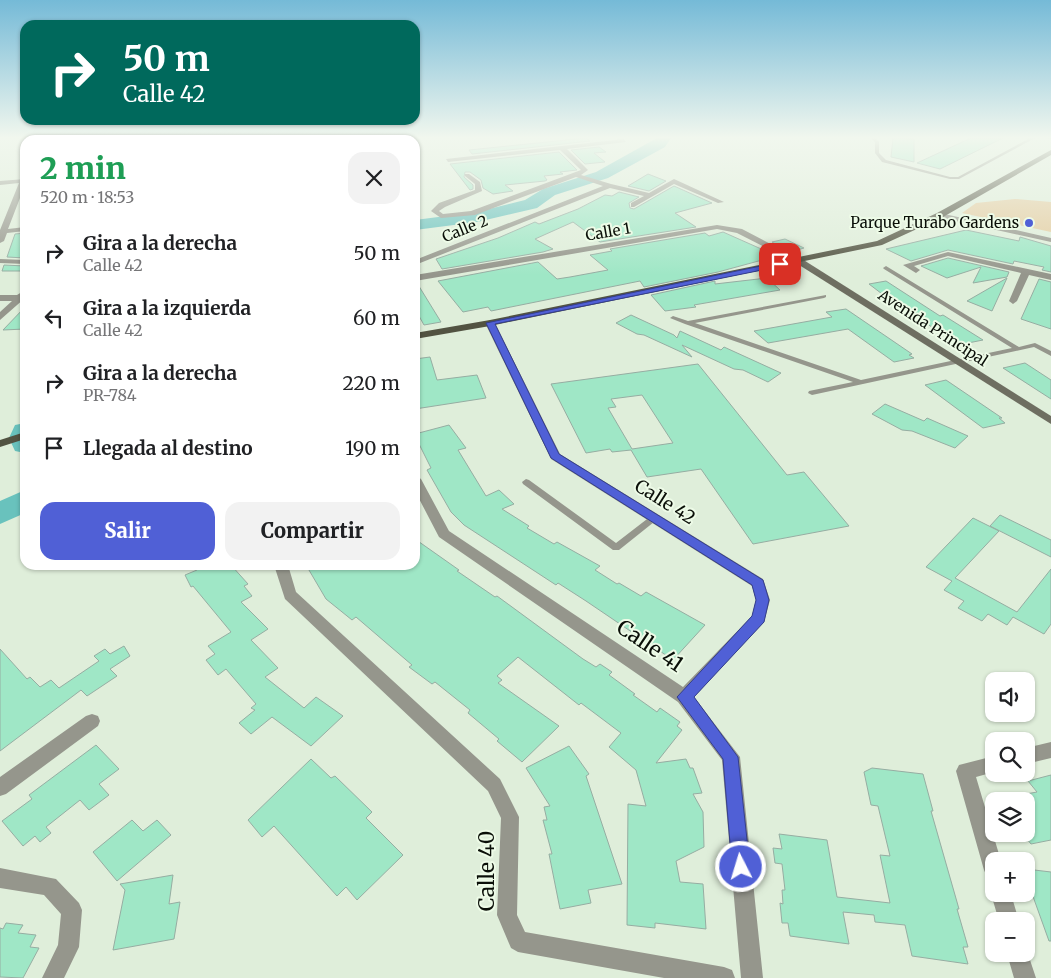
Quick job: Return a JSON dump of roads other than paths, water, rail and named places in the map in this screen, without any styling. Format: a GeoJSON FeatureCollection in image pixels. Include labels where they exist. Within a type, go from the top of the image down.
{"type":"FeatureCollection","features":[{"type":"Feature","properties":{"kind":"main road"},"geometry":{"type":"LineString","coordinates":[[420,335],[490,323],[879,243],[940,215],[995,184]]}},
{"type":"Feature","properties":{"kind":"main road"},"geometry":{"type":"LineString","coordinates":[[0,444],[20,437]]}},
{"type":"Feature","properties":{"kind":"street"},"geometry":{"type":"LineString","coordinates":[[478,184],[479,191],[442,205],[435,211],[441,216],[472,213],[560,184]]}},
{"type":"Feature","properties":{"kind":"street"},"geometry":{"type":"LineString","coordinates":[[602,184],[650,194]]}},
{"type":"Feature","properties":{"kind":"street"},"geometry":{"type":"LineString","coordinates":[[634,205],[669,184]]}},
{"type":"Feature","properties":{"kind":"street"},"geometry":{"type":"LineString","coordinates":[[680,184],[720,202]]}},
{"type":"Feature","properties":{"kind":"street","name":"Calle 2"},"geometry":{"type":"LineString","coordinates":[[420,261],[609,186]]}},
{"type":"Feature","properties":{"kind":"street"},"geometry":{"type":"LineString","coordinates":[[0,241],[1,231],[20,188]]}},
{"type":"Feature","properties":{"kind":"street"},"geometry":{"type":"LineString","coordinates":[[13,206],[20,205]]}},
{"type":"Feature","properties":{"kind":"street"},"geometry":{"type":"LineString","coordinates":[[940,215],[1051,240]]}},
{"type":"Feature","properties":{"kind":"street","name":"Calle 1"},"geometry":{"type":"LineString","coordinates":[[420,277],[717,227],[739,231],[799,260]]}},
{"type":"Feature","properties":{"kind":"street"},"geometry":{"type":"LineString","coordinates":[[1,231],[20,229]]}},
{"type":"Feature","properties":{"kind":"street"},"geometry":{"type":"LineString","coordinates":[[916,270],[907,265],[948,254],[1051,277]]}},
{"type":"Feature","properties":{"kind":"street","name":"Avenida Principal"},"geometry":{"type":"LineString","coordinates":[[799,260],[1051,421]]}},
{"type":"Feature","properties":{"kind":"street"},"geometry":{"type":"LineString","coordinates":[[0,261],[20,262]]}},
{"type":"Feature","properties":{"kind":"street"},"geometry":{"type":"LineString","coordinates":[[1013,301],[1026,271]]}},
{"type":"Feature","properties":{"kind":"street"},"geometry":{"type":"LineString","coordinates":[[0,298],[20,296]]}},
{"type":"Feature","properties":{"kind":"street"},"geometry":{"type":"LineString","coordinates":[[0,317],[20,298]]}},
{"type":"Feature","properties":{"kind":"street","name":"Calle 42"},"geometry":{"type":"LineString","coordinates":[[490,323],[555,456],[758,583],[763,600],[759,618],[684,697]]}},
{"type":"Feature","properties":{"kind":"street","name":"Calle 41"},"geometry":{"type":"LineString","coordinates":[[420,488],[444,534],[684,697],[730,757],[752,978]]}},
{"type":"Feature","properties":{"kind":"street","name":"Calle 40"},"geometry":{"type":"LineString","coordinates":[[282,570],[290,595],[494,785],[510,817],[507,915],[518,941],[724,978]]}},
{"type":"Feature","properties":{"kind":"street"},"geometry":{"type":"LineString","coordinates":[[0,788],[92,721]]}},
{"type":"Feature","properties":{"kind":"street"},"geometry":{"type":"LineString","coordinates":[[1035,754],[1051,750]]}},
{"type":"Feature","properties":{"kind":"street"},"geometry":{"type":"LineString","coordinates":[[985,766],[965,771],[989,852]]}},
{"type":"Feature","properties":{"kind":"street"},"geometry":{"type":"LineString","coordinates":[[0,878],[48,886],[72,910],[68,947],[53,978]]}},
{"type":"Feature","properties":{"kind":"street"},"geometry":{"type":"LineString","coordinates":[[1020,962],[1025,978]]}},
{"type":"Feature","properties":{"kind":"lane"},"geometry":{"type":"LineString","coordinates":[[886,268],[1018,349]]}},
{"type":"Feature","properties":{"kind":"lane"},"geometry":{"type":"LineString","coordinates":[[686,323],[824,296]]}},
{"type":"Feature","properties":{"kind":"lane"},"geometry":{"type":"LineString","coordinates":[[673,318],[861,382]]}},
{"type":"Feature","properties":{"kind":"lane"},"geometry":{"type":"LineString","coordinates":[[812,393],[1035,345],[1051,354]]}},
{"type":"Feature","properties":{"kind":"lane"},"geometry":{"type":"LineString","coordinates":[[526,482],[616,548],[654,518]]}},
{"type":"Feature","properties":{"kind":"waterway"},"geometry":{"type":"LineString","coordinates":[[420,224],[477,217],[531,204],[549,192],[575,184]]}},
{"type":"Feature","properties":{"kind":"waterway"},"geometry":{"type":"LineString","coordinates":[[0,514],[20,503]]}},
{"type":"Feature","properties":{"kind":"place","name":"Parque Turabo Gardens"},"geometry":{"type":"Point","coordinates":[1029,223]}}]}
